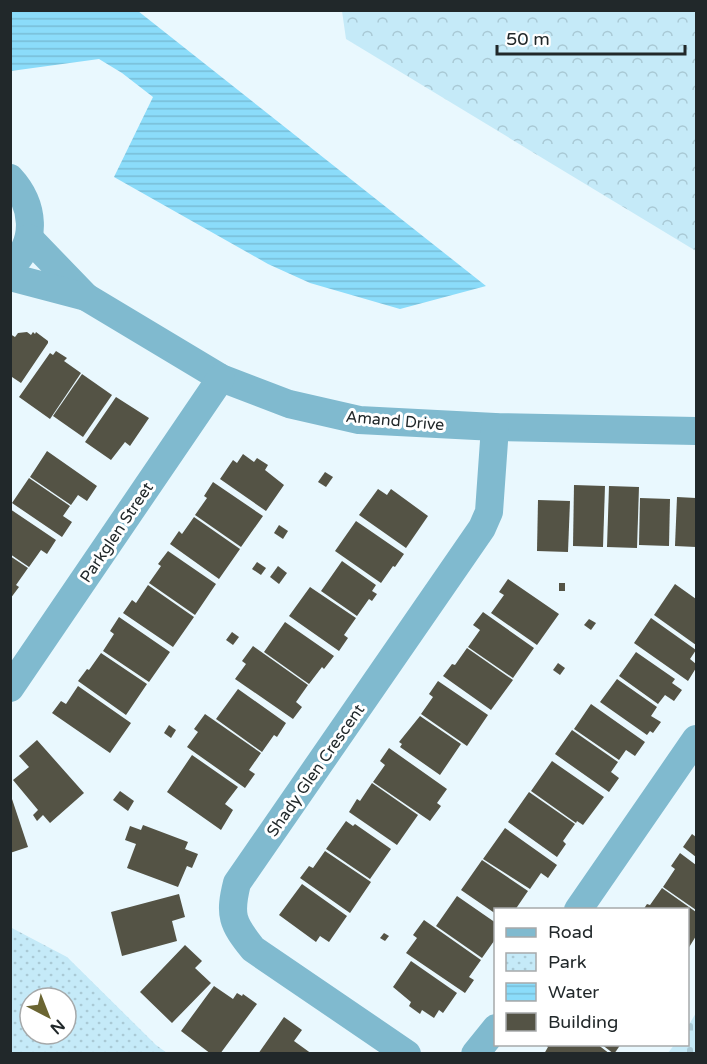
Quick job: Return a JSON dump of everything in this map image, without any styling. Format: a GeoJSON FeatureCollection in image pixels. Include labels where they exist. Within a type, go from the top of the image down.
{"type":"FeatureCollection","features":[{"type":"Feature","properties":{"kind":"street"},"geometry":{"type":"LineString","coordinates":[[10,178],[21,191],[28,206],[30,221],[29,237],[23,253],[10,267]]}},
{"type":"Feature","properties":{"kind":"street","name":"Amand Drive"},"geometry":{"type":"LineString","coordinates":[[29,237],[86,297],[221,378],[289,404],[359,420],[495,427],[696,431]]}},
{"type":"Feature","properties":{"kind":"street","name":"Amand Drive"},"geometry":{"type":"LineString","coordinates":[[10,277],[86,297]]}},
{"type":"Feature","properties":{"kind":"street","name":"Parkglen Street"},"geometry":{"type":"LineString","coordinates":[[10,688],[221,378]]}},
{"type":"Feature","properties":{"kind":"street","name":"Shady Glen Crescent"},"geometry":{"type":"LineString","coordinates":[[407,1053],[253,949],[237,929],[232,905],[237,883],[482,528],[489,512],[495,427]]}},
{"type":"Feature","properties":{"kind":"street"},"geometry":{"type":"LineString","coordinates":[[579,908],[696,739]]}},
{"type":"Feature","properties":{"kind":"street"},"geometry":{"type":"LineString","coordinates":[[475,1053],[494,1029]]}},
{"type":"Feature","properties":{"kind":"green space"},"geometry":{"type":"Polygon","coordinates":[[[342,11],[696,11],[696,251],[346,39],[342,11]]]}},
{"type":"Feature","properties":{"kind":"green space"},"geometry":{"type":"Polygon","coordinates":[[[10,927],[67,957],[156,1045],[167,1053],[11,1053],[10,927]]]}},
{"type":"Feature","properties":{"kind":"green space"},"geometry":{"type":"Polygon","coordinates":[[[696,1013],[696,1053],[668,1053],[673,1046],[689,1046],[689,1024],[696,1013]]]}},
{"type":"Feature","properties":{"kind":"water"},"geometry":{"type":"Polygon","coordinates":[[[10,11],[138,11],[486,286],[400,309],[310,283],[268,264],[114,177],[153,97],[99,59],[11,71],[10,11]]]}},
{"type":"Feature","properties":{"kind":"building"},"geometry":{"type":"Polygon","coordinates":[[[27,332],[31,335],[36,332],[48,343],[21,383],[12,377],[10,379],[10,334],[15,337],[18,333],[27,332]]]}},
{"type":"Feature","properties":{"kind":"building"},"geometry":{"type":"Polygon","coordinates":[[[56,351],[67,358],[64,361],[81,373],[50,419],[19,397],[50,353],[53,355],[56,351]]]}},
{"type":"Feature","properties":{"kind":"building"},"geometry":{"type":"Polygon","coordinates":[[[82,374],[112,395],[83,437],[53,416],[82,374]]]}},
{"type":"Feature","properties":{"kind":"building"},"geometry":{"type":"Polygon","coordinates":[[[116,397],[149,418],[130,446],[125,442],[111,460],[85,442],[116,397]]]}},
{"type":"Feature","properties":{"kind":"building"},"geometry":{"type":"Polygon","coordinates":[[[47,451],[97,486],[87,501],[78,495],[71,505],[30,477],[47,451]]]}},
{"type":"Feature","properties":{"kind":"building"},"geometry":{"type":"Polygon","coordinates":[[[243,454],[254,462],[257,458],[268,465],[265,470],[284,485],[266,511],[220,479],[233,460],[237,463],[243,454]]]}},
{"type":"Feature","properties":{"kind":"building"},"geometry":{"type":"Polygon","coordinates":[[[325,472],[333,477],[326,487],[318,482],[325,472]]]}},
{"type":"Feature","properties":{"kind":"building"},"geometry":{"type":"Polygon","coordinates":[[[29,478],[70,506],[63,516],[72,522],[62,537],[12,503],[29,478]]]}},
{"type":"Feature","properties":{"kind":"building"},"geometry":{"type":"Polygon","coordinates":[[[213,482],[263,516],[241,547],[195,515],[207,498],[204,496],[213,482]]]}},
{"type":"Feature","properties":{"kind":"building"},"geometry":{"type":"Polygon","coordinates":[[[574,485],[605,486],[603,547],[573,546],[574,485]]]}},
{"type":"Feature","properties":{"kind":"building"},"geometry":{"type":"Polygon","coordinates":[[[609,486],[639,487],[637,548],[607,547],[609,486]]]}},
{"type":"Feature","properties":{"kind":"building"},"geometry":{"type":"Polygon","coordinates":[[[378,489],[387,495],[391,489],[428,516],[406,548],[359,515],[378,489]]]}},
{"type":"Feature","properties":{"kind":"building"},"geometry":{"type":"Polygon","coordinates":[[[677,497],[696,498],[696,547],[675,546],[677,497]]]}},
{"type":"Feature","properties":{"kind":"building"},"geometry":{"type":"Polygon","coordinates":[[[640,498],[670,499],[669,546],[639,545],[640,498]]]}},
{"type":"Feature","properties":{"kind":"building"},"geometry":{"type":"Polygon","coordinates":[[[538,500],[570,501],[568,552],[537,551],[538,500]]]}},
{"type":"Feature","properties":{"kind":"building"},"geometry":{"type":"Polygon","coordinates":[[[10,509],[56,540],[47,554],[41,550],[29,567],[10,554],[10,509]]]}},
{"type":"Feature","properties":{"kind":"building"},"geometry":{"type":"Polygon","coordinates":[[[194,517],[240,549],[219,579],[170,544],[179,531],[182,534],[194,517]]]}},
{"type":"Feature","properties":{"kind":"building"},"geometry":{"type":"Polygon","coordinates":[[[356,521],[404,554],[381,583],[335,551],[356,521]]]}},
{"type":"Feature","properties":{"kind":"building"},"geometry":{"type":"Polygon","coordinates":[[[279,525],[288,531],[283,539],[274,533],[279,525]]]}},
{"type":"Feature","properties":{"kind":"building"},"geometry":{"type":"Polygon","coordinates":[[[168,551],[216,584],[195,615],[149,583],[161,566],[158,564],[168,551]]]}},
{"type":"Feature","properties":{"kind":"building"},"geometry":{"type":"Polygon","coordinates":[[[10,556],[28,568],[16,585],[19,587],[10,599],[10,556]]]}},
{"type":"Feature","properties":{"kind":"building"},"geometry":{"type":"Polygon","coordinates":[[[342,561],[376,585],[372,591],[377,594],[372,601],[369,599],[357,616],[321,591],[342,561]]]}},
{"type":"Feature","properties":{"kind":"building"},"geometry":{"type":"Polygon","coordinates":[[[257,562],[266,568],[261,575],[252,569],[257,562]]]}},
{"type":"Feature","properties":{"kind":"building"},"geometry":{"type":"Polygon","coordinates":[[[278,566],[287,573],[279,584],[270,577],[278,566]]]}},
{"type":"Feature","properties":{"kind":"building"},"geometry":{"type":"Polygon","coordinates":[[[508,579],[559,614],[537,645],[491,613],[504,595],[499,592],[508,579]]]}},
{"type":"Feature","properties":{"kind":"building"},"geometry":{"type":"Polygon","coordinates":[[[559,583],[565,583],[565,591],[559,591],[559,583]]]}},
{"type":"Feature","properties":{"kind":"building"},"geometry":{"type":"Polygon","coordinates":[[[675,584],[696,599],[696,645],[654,615],[675,584]]]}},
{"type":"Feature","properties":{"kind":"building"},"geometry":{"type":"Polygon","coordinates":[[[148,585],[194,617],[173,647],[123,613],[132,600],[136,603],[148,585]]]}},
{"type":"Feature","properties":{"kind":"building"},"geometry":{"type":"Polygon","coordinates":[[[310,587],[356,618],[344,635],[348,638],[339,651],[289,616],[310,587]]]}},
{"type":"Feature","properties":{"kind":"building"},"geometry":{"type":"Polygon","coordinates":[[[483,612],[534,648],[513,678],[468,647],[480,630],[473,625],[483,612]]]}},
{"type":"Feature","properties":{"kind":"building"},"geometry":{"type":"Polygon","coordinates":[[[119,617],[170,652],[149,682],[103,651],[114,634],[110,631],[119,617]]]}},
{"type":"Feature","properties":{"kind":"building"},"geometry":{"type":"Polygon","coordinates":[[[651,618],[696,650],[690,659],[696,664],[696,668],[688,681],[634,643],[651,618]]]}},
{"type":"Feature","properties":{"kind":"building"},"geometry":{"type":"Polygon","coordinates":[[[589,619],[596,623],[591,630],[584,625],[589,619]]]}},
{"type":"Feature","properties":{"kind":"building"},"geometry":{"type":"Polygon","coordinates":[[[285,622],[334,656],[309,684],[264,652],[285,622]]]}},
{"type":"Feature","properties":{"kind":"building"},"geometry":{"type":"Polygon","coordinates":[[[232,632],[239,637],[233,645],[226,640],[232,632]]]}},
{"type":"Feature","properties":{"kind":"building"},"geometry":{"type":"Polygon","coordinates":[[[253,646],[308,685],[296,702],[302,707],[293,719],[235,679],[246,664],[242,661],[253,646]]]}},
{"type":"Feature","properties":{"kind":"building"},"geometry":{"type":"Polygon","coordinates":[[[467,648],[513,680],[491,710],[443,676],[452,664],[455,665],[467,648]]]}},
{"type":"Feature","properties":{"kind":"building"},"geometry":{"type":"Polygon","coordinates":[[[636,652],[675,679],[672,683],[682,690],[674,701],[665,695],[658,704],[619,676],[636,652]]]}},
{"type":"Feature","properties":{"kind":"building"},"geometry":{"type":"Polygon","coordinates":[[[101,653],[147,684],[126,715],[78,681],[101,653]]]}},
{"type":"Feature","properties":{"kind":"building"},"geometry":{"type":"Polygon","coordinates":[[[558,663],[565,668],[560,675],[553,670],[558,663]]]}},
{"type":"Feature","properties":{"kind":"building"},"geometry":{"type":"Polygon","coordinates":[[[617,679],[657,707],[651,716],[661,722],[653,733],[650,731],[647,735],[600,702],[617,679]]]}},
{"type":"Feature","properties":{"kind":"building"},"geometry":{"type":"Polygon","coordinates":[[[438,681],[488,715],[467,746],[421,714],[433,697],[429,694],[438,681]]]}},
{"type":"Feature","properties":{"kind":"building"},"geometry":{"type":"Polygon","coordinates":[[[78,686],[131,723],[110,753],[52,713],[61,701],[66,704],[78,686]]]}},
{"type":"Feature","properties":{"kind":"building"},"geometry":{"type":"Polygon","coordinates":[[[238,689],[286,723],[277,737],[274,735],[262,752],[216,719],[238,689]]]}},
{"type":"Feature","properties":{"kind":"building"},"geometry":{"type":"Polygon","coordinates":[[[591,704],[645,742],[635,756],[626,750],[619,760],[574,729],[591,704]]]}},
{"type":"Feature","properties":{"kind":"building"},"geometry":{"type":"Polygon","coordinates":[[[205,714],[261,753],[249,770],[255,774],[245,788],[187,747],[198,732],[194,729],[205,714]]]}},
{"type":"Feature","properties":{"kind":"building"},"geometry":{"type":"Polygon","coordinates":[[[420,716],[461,744],[440,775],[400,747],[402,744],[399,742],[420,716]]]}},
{"type":"Feature","properties":{"kind":"building"},"geometry":{"type":"Polygon","coordinates":[[[169,725],[176,730],[171,738],[164,733],[169,725]]]}},
{"type":"Feature","properties":{"kind":"building"},"geometry":{"type":"Polygon","coordinates":[[[572,730],[618,762],[611,772],[619,778],[609,792],[555,754],[572,730]]]}},
{"type":"Feature","properties":{"kind":"building"},"geometry":{"type":"Polygon","coordinates":[[[37,740],[84,793],[50,823],[43,815],[37,821],[33,815],[38,810],[13,780],[29,767],[19,756],[37,740]]]}},
{"type":"Feature","properties":{"kind":"building"},"geometry":{"type":"Polygon","coordinates":[[[389,748],[447,789],[437,803],[441,806],[430,821],[373,782],[385,765],[380,761],[389,748]]]}},
{"type":"Feature","properties":{"kind":"building"},"geometry":{"type":"Polygon","coordinates":[[[192,755],[238,787],[225,804],[233,810],[221,830],[167,792],[192,755]]]}},
{"type":"Feature","properties":{"kind":"building"},"geometry":{"type":"Polygon","coordinates":[[[552,761],[604,797],[583,825],[577,821],[576,823],[531,791],[552,761]]]}},
{"type":"Feature","properties":{"kind":"building"},"geometry":{"type":"Polygon","coordinates":[[[372,783],[418,815],[397,845],[349,812],[357,799],[360,801],[372,783]]]}},
{"type":"Feature","properties":{"kind":"building"},"geometry":{"type":"Polygon","coordinates":[[[120,791],[134,801],[128,811],[113,800],[120,791]]]}},
{"type":"Feature","properties":{"kind":"building"},"geometry":{"type":"Polygon","coordinates":[[[529,792],[575,824],[563,841],[566,844],[557,857],[508,822],[529,792]]]}},
{"type":"Feature","properties":{"kind":"building"},"geometry":{"type":"Polygon","coordinates":[[[10,793],[28,847],[10,853],[10,793]]]}},
{"type":"Feature","properties":{"kind":"building"},"geometry":{"type":"Polygon","coordinates":[[[346,821],[353,826],[355,824],[391,849],[370,879],[326,849],[346,821]]]}},
{"type":"Feature","properties":{"kind":"building"},"geometry":{"type":"Polygon","coordinates":[[[143,825],[188,842],[185,849],[198,854],[192,868],[187,866],[178,887],[127,868],[136,844],[125,840],[130,826],[141,830],[143,825]]]}},
{"type":"Feature","properties":{"kind":"building"},"geometry":{"type":"Polygon","coordinates":[[[505,828],[557,865],[548,878],[541,873],[530,889],[483,859],[505,828]]]}},
{"type":"Feature","properties":{"kind":"building"},"geometry":{"type":"Polygon","coordinates":[[[692,834],[696,837],[696,857],[683,847],[692,834]]]}},
{"type":"Feature","properties":{"kind":"building"},"geometry":{"type":"Polygon","coordinates":[[[325,851],[371,882],[350,913],[300,878],[309,866],[313,868],[325,851]]]}},
{"type":"Feature","properties":{"kind":"building"},"geometry":{"type":"Polygon","coordinates":[[[680,853],[696,865],[696,910],[663,887],[675,869],[671,866],[680,853]]]}},
{"type":"Feature","properties":{"kind":"building"},"geometry":{"type":"Polygon","coordinates":[[[482,860],[528,891],[516,908],[494,908],[494,913],[461,890],[482,860]]]}},
{"type":"Feature","properties":{"kind":"building"},"geometry":{"type":"Polygon","coordinates":[[[302,884],[347,916],[329,942],[320,936],[316,942],[279,915],[302,884]]]}},
{"type":"Feature","properties":{"kind":"building"},"geometry":{"type":"Polygon","coordinates":[[[662,888],[696,912],[696,936],[689,947],[689,908],[644,908],[647,904],[650,905],[662,888]]]}},
{"type":"Feature","properties":{"kind":"building"},"geometry":{"type":"Polygon","coordinates":[[[179,894],[185,917],[172,921],[177,941],[122,956],[111,912],[179,894]]]}},
{"type":"Feature","properties":{"kind":"building"},"geometry":{"type":"Polygon","coordinates":[[[457,896],[494,922],[494,941],[482,958],[436,926],[457,896]]]}},
{"type":"Feature","properties":{"kind":"building"},"geometry":{"type":"Polygon","coordinates":[[[424,920],[481,960],[469,977],[474,980],[465,993],[406,953],[417,938],[413,935],[424,920]]]}},
{"type":"Feature","properties":{"kind":"building"},"geometry":{"type":"Polygon","coordinates":[[[384,933],[389,936],[385,941],[380,938],[384,933]]]}},
{"type":"Feature","properties":{"kind":"building"},"geometry":{"type":"Polygon","coordinates":[[[185,945],[202,961],[195,968],[211,983],[172,1023],[140,992],[185,945]]]}},
{"type":"Feature","properties":{"kind":"building"},"geometry":{"type":"Polygon","coordinates":[[[411,961],[457,993],[443,1013],[439,1010],[434,1018],[422,1010],[420,1014],[409,1006],[411,1002],[393,987],[411,961]]]}},
{"type":"Feature","properties":{"kind":"building"},"geometry":{"type":"Polygon","coordinates":[[[214,986],[233,999],[237,993],[242,996],[243,994],[257,1004],[220,1054],[211,1054],[181,1031],[214,986]]]}},
{"type":"Feature","properties":{"kind":"building"},"geometry":{"type":"Polygon","coordinates":[[[284,1017],[302,1030],[294,1041],[312,1054],[258,1054],[284,1017]]]}},
{"type":"Feature","properties":{"kind":"building"},"geometry":{"type":"Polygon","coordinates":[[[600,1046],[610,1054],[544,1054],[548,1047],[600,1046]]]}},
{"type":"Feature","properties":{"kind":"building"},"geometry":{"type":"Polygon","coordinates":[[[604,1046],[620,1046],[614,1054],[604,1046]]]}}]}
